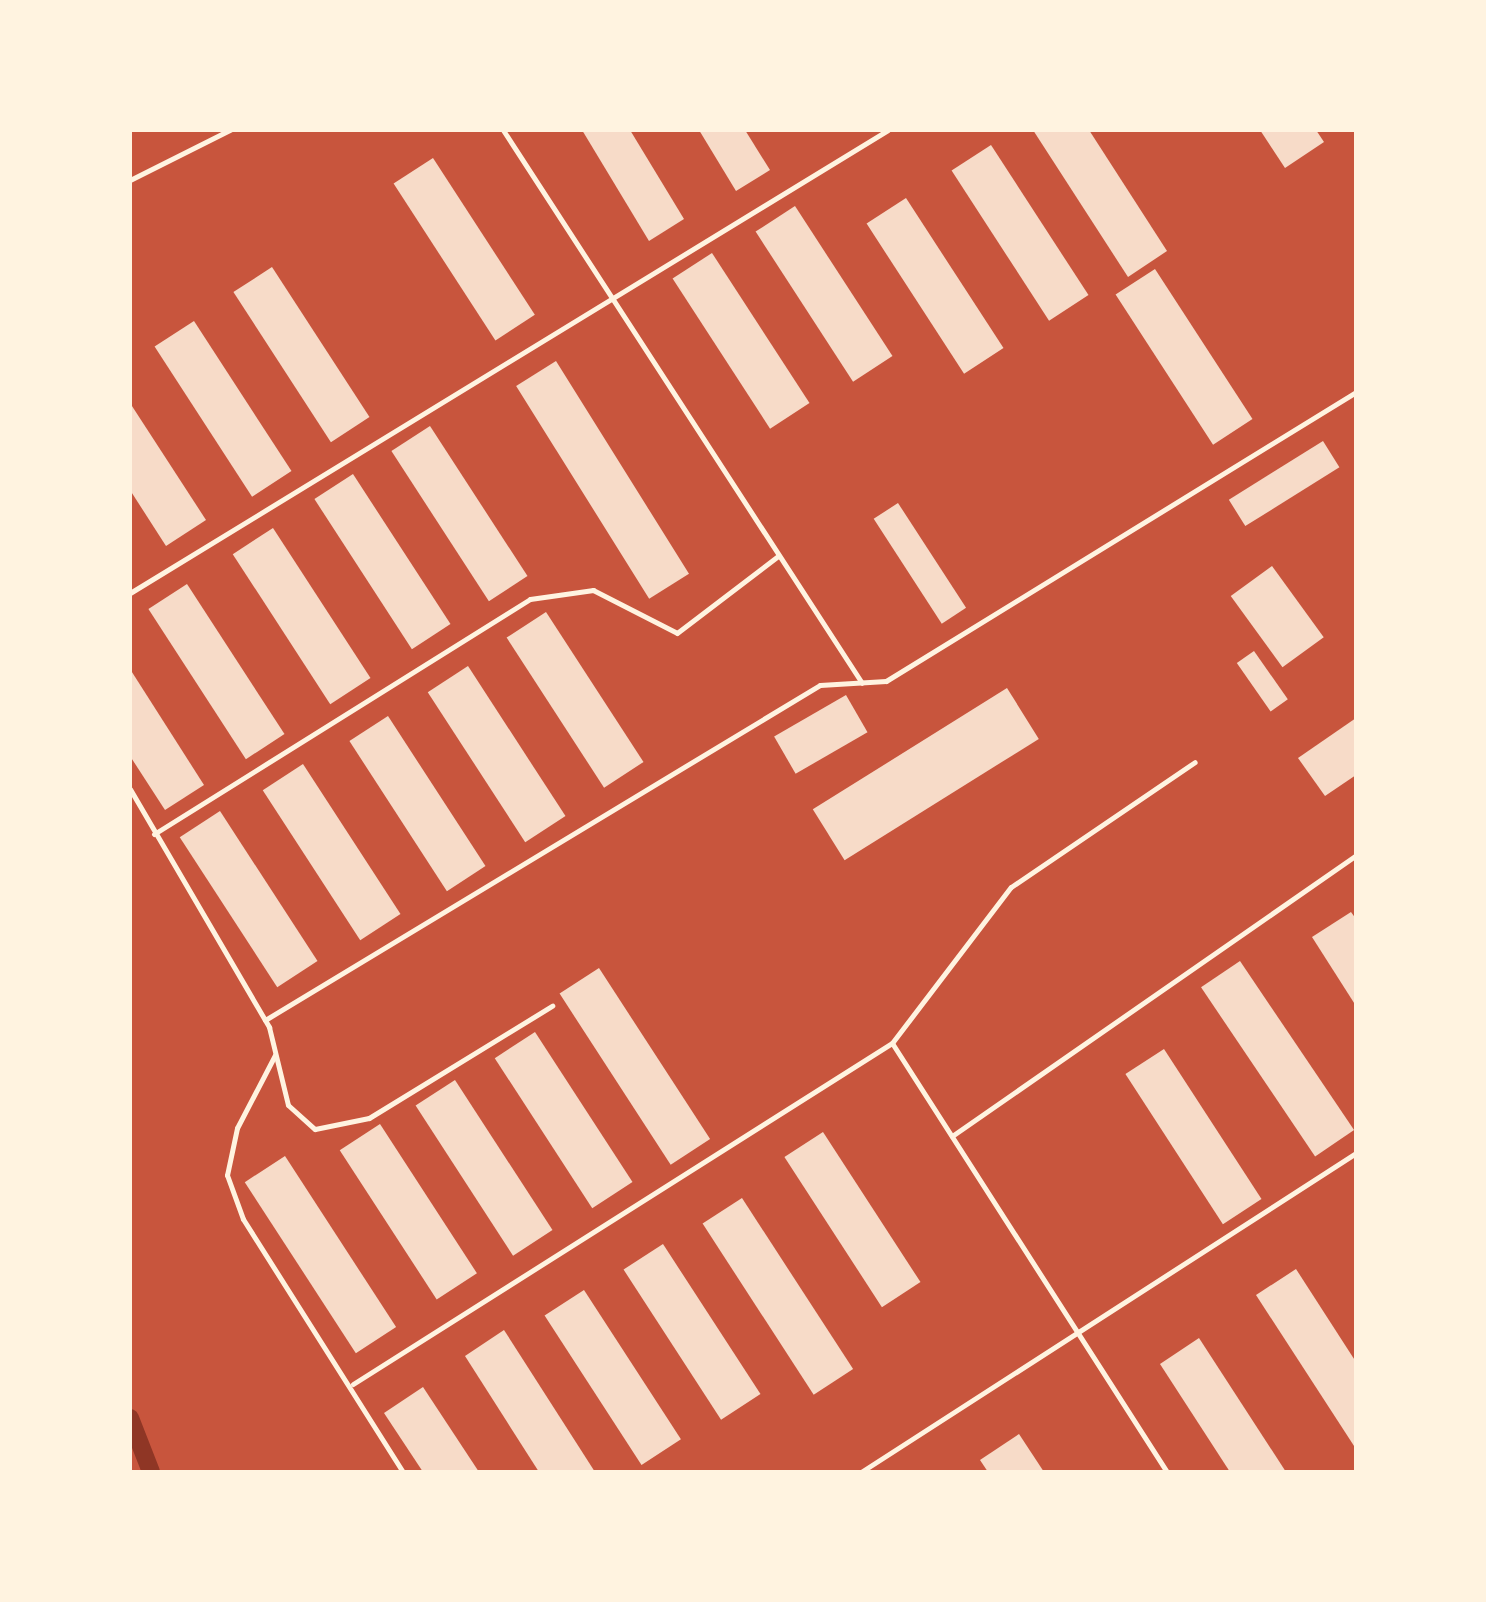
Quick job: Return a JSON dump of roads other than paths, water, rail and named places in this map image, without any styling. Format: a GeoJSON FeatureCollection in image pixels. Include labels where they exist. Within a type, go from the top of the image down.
{"type":"FeatureCollection","features":[{"type":"Feature","properties":{"kind":"lane"},"geometry":{"type":"LineString","coordinates":[[130,180],[230,130]]}},
{"type":"Feature","properties":{"kind":"lane"},"geometry":{"type":"LineString","coordinates":[[502,130],[608,302],[862,682]]}},
{"type":"Feature","properties":{"kind":"lane"},"geometry":{"type":"LineString","coordinates":[[130,593],[888,130]]}},
{"type":"Feature","properties":{"kind":"lane"},"geometry":{"type":"LineString","coordinates":[[266,1020],[820,685],[886,681],[1356,392]]}},
{"type":"Feature","properties":{"kind":"lane"},"geometry":{"type":"LineString","coordinates":[[154,834],[530,599],[593,590],[677,633],[778,556]]}},
{"type":"Feature","properties":{"kind":"lane"},"geometry":{"type":"LineString","coordinates":[[353,1384],[892,1043],[1011,888],[1195,762]]}},
{"type":"Feature","properties":{"kind":"lane"},"geometry":{"type":"LineString","coordinates":[[130,789],[266,1020],[288,1105],[315,1130],[369,1118],[552,1006]]}},
{"type":"Feature","properties":{"kind":"lane"},"geometry":{"type":"LineString","coordinates":[[952,1136],[1356,855]]}},
{"type":"Feature","properties":{"kind":"lane"},"geometry":{"type":"LineString","coordinates":[[892,1043],[1167,1472]]}},
{"type":"Feature","properties":{"kind":"lane"},"geometry":{"type":"LineString","coordinates":[[276,1054],[237,1128],[227,1175],[243,1220],[353,1384],[403,1472]]}},
{"type":"Feature","properties":{"kind":"lane"},"geometry":{"type":"LineString","coordinates":[[861,1472],[1080,1336],[1356,1153]]}},
{"type":"Feature","properties":{"kind":"waterway"},"geometry":{"type":"LineString","coordinates":[[130,1418],[151,1472]]}}]}
